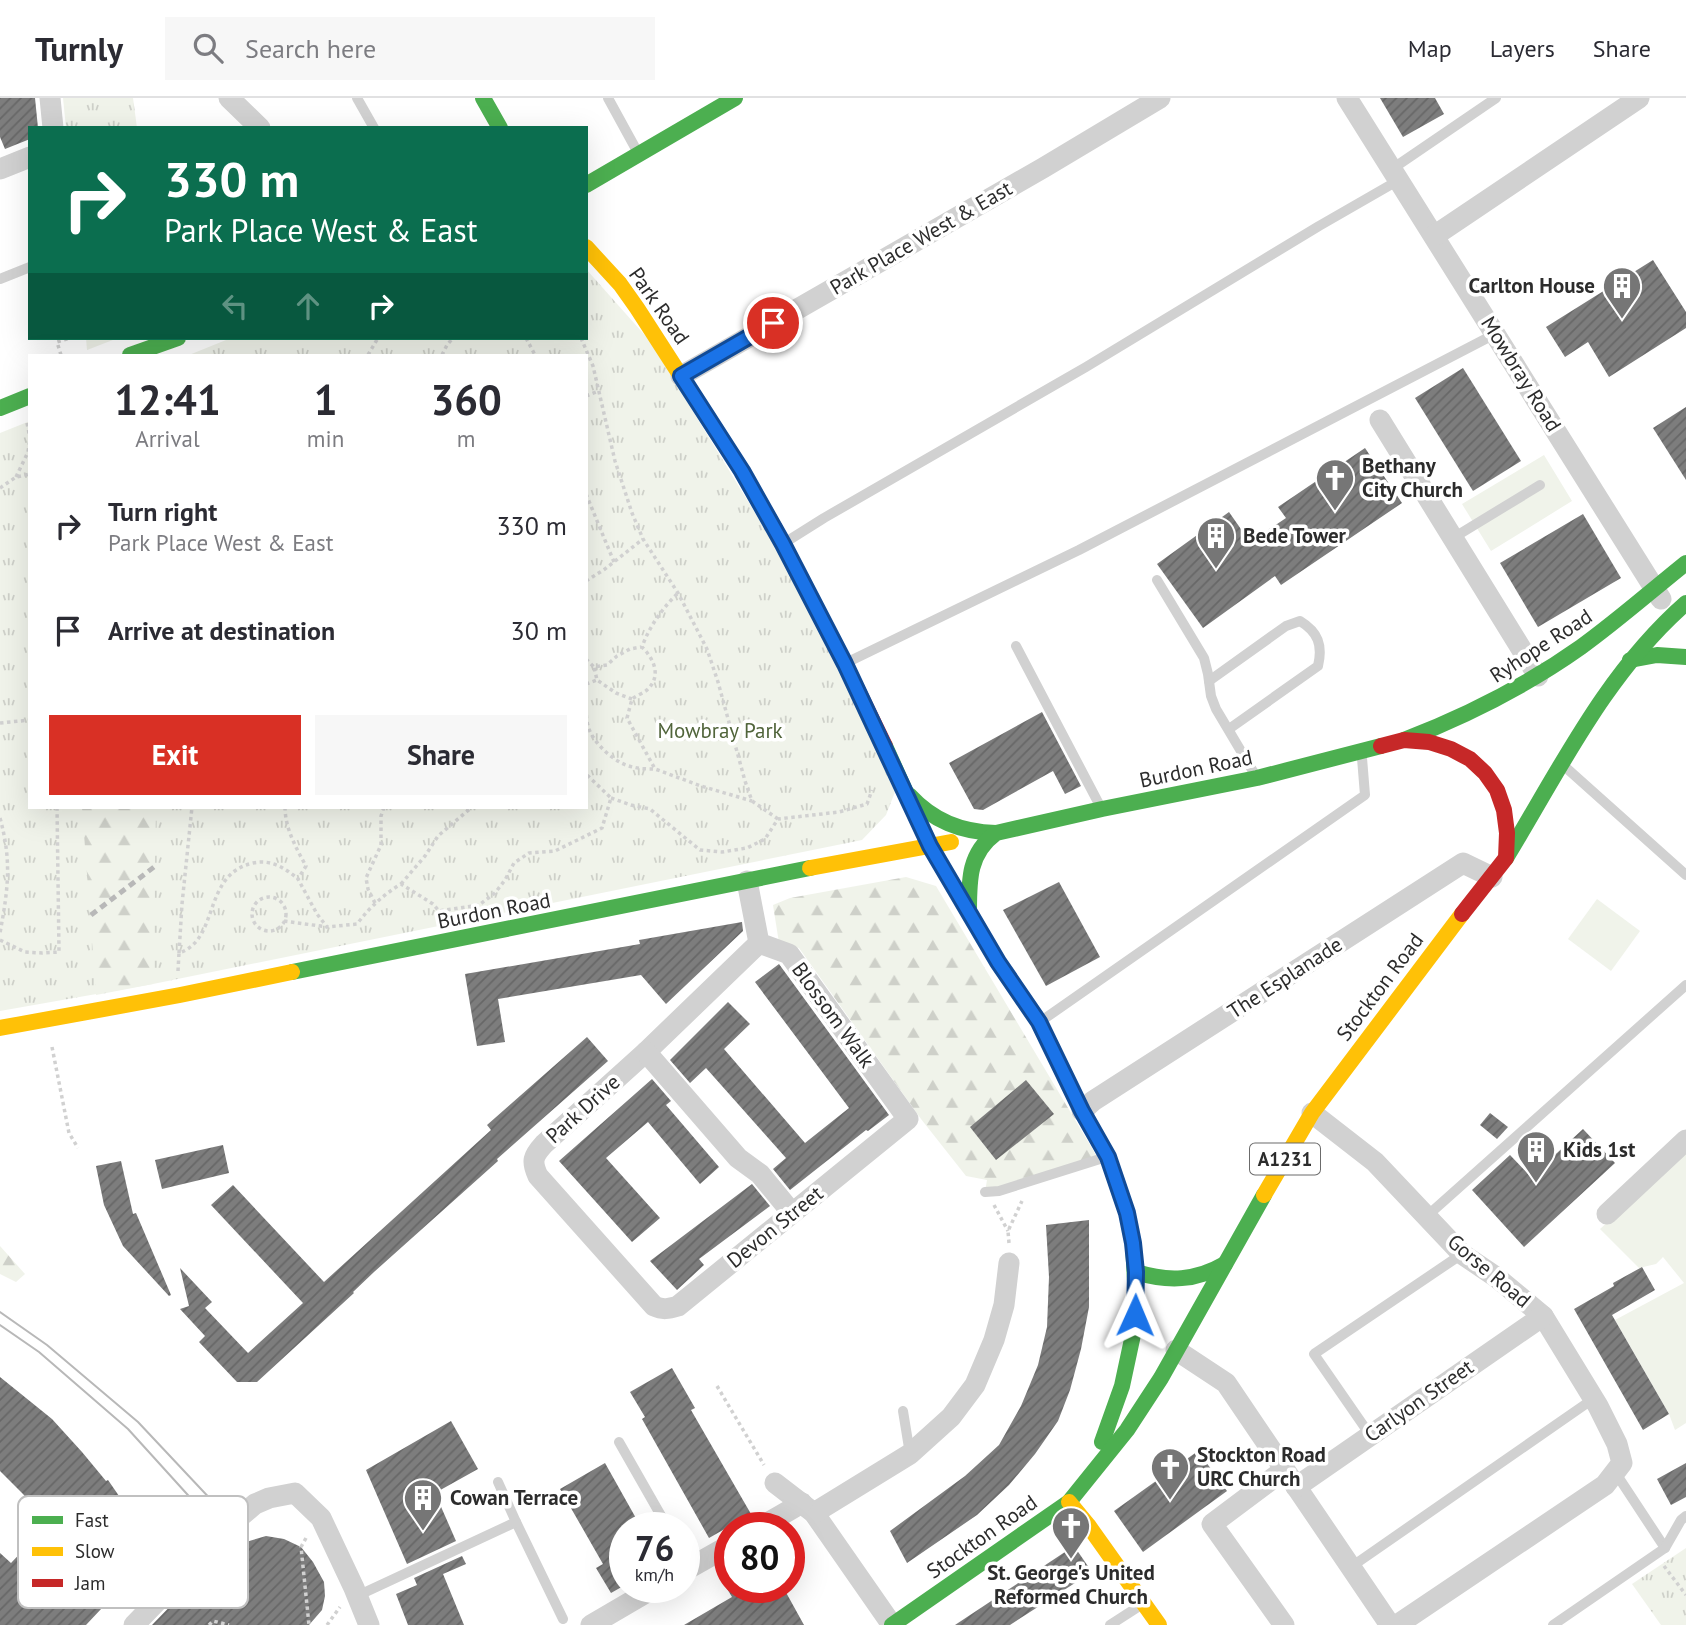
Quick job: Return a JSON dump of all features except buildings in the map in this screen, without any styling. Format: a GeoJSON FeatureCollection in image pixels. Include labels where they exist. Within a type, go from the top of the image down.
{"type":"FeatureCollection","features":[{"type":"Feature","properties":{"kind":"main road"},"geometry":{"type":"LineString","coordinates":[[483,98],[499,126]]}},
{"type":"Feature","properties":{"kind":"main road"},"geometry":{"type":"LineString","coordinates":[[588,184],[735,98]]}},
{"type":"Feature","properties":{"kind":"main road","name":"Park Road"},"geometry":{"type":"LineString","coordinates":[[588,249],[620,284],[742,471],[845,664],[930,846],[998,962],[1039,1022],[1082,1111],[1108,1157],[1127,1213],[1136,1272],[1134,1329],[1127,1367],[1113,1412]]}},
{"type":"Feature","properties":{"kind":"main road"},"geometry":{"type":"LineString","coordinates":[[136,353],[172,340]]}},
{"type":"Feature","properties":{"kind":"main road"},"geometry":{"type":"LineString","coordinates":[[0,408],[28,397]]}},
{"type":"Feature","properties":{"kind":"main road","name":"Ryhope Road"},"geometry":{"type":"LineString","coordinates":[[1404,740],[1451,723],[1538,676],[1581,648],[1686,563]]}},
{"type":"Feature","properties":{"kind":"main road"},"geometry":{"type":"LineString","coordinates":[[1630,660],[1679,615]]}},
{"type":"Feature","properties":{"kind":"main road"},"geometry":{"type":"LineString","coordinates":[[1630,660],[1657,654],[1686,657]]}},
{"type":"Feature","properties":{"kind":"main road","name":"Stockton Road"},"geometry":{"type":"LineString","coordinates":[[892,1625],[1069,1502],[1127,1430],[1161,1378],[1312,1113],[1399,995],[1506,858],[1610,686],[1630,660]]}},
{"type":"Feature","properties":{"kind":"main road","name":"Burdon Road"},"geometry":{"type":"LineString","coordinates":[[0,1028],[180,995],[996,833],[1257,778],[1404,740]]}},
{"type":"Feature","properties":{"kind":"main road","name":"A1231"},"geometry":{"type":"LineString","coordinates":[[1404,740],[1430,742],[1455,750],[1483,771],[1493,783],[1505,812],[1508,842],[1506,858]]}},
{"type":"Feature","properties":{"kind":"main road","name":"A1231"},"geometry":{"type":"LineString","coordinates":[[903,788],[922,809],[950,825],[980,833],[996,833]]}},
{"type":"Feature","properties":{"kind":"main road"},"geometry":{"type":"LineString","coordinates":[[969,910],[976,856],[984,843],[996,833]]}},
{"type":"Feature","properties":{"kind":"main road","name":"Park Road"},"geometry":{"type":"LineString","coordinates":[[875,855],[893,857],[924,868],[951,888],[969,910]]}},
{"type":"Feature","properties":{"kind":"main road"},"geometry":{"type":"LineString","coordinates":[[1136,1272],[1158,1279],[1183,1279],[1214,1271],[1225,1264]]}},
{"type":"Feature","properties":{"kind":"main road","name":"Stockton Road"},"geometry":{"type":"LineString","coordinates":[[1090,1477],[1113,1412]]}},
{"type":"Feature","properties":{"kind":"main road"},"geometry":{"type":"LineString","coordinates":[[1069,1502],[1159,1625]]}},
{"type":"Feature","properties":{"kind":"street"},"geometry":{"type":"LineString","coordinates":[[50,98],[53,126]]}},
{"type":"Feature","properties":{"kind":"street"},"geometry":{"type":"LineString","coordinates":[[229,98],[258,126]]}},
{"type":"Feature","properties":{"kind":"street","name":"Park Place West & East"},"geometry":{"type":"LineString","coordinates":[[681,376],[1160,98]]}},
{"type":"Feature","properties":{"kind":"street","name":"Mowbray Road"},"geometry":{"type":"LineString","coordinates":[[1348,98],[1654,588],[1679,615]]}},
{"type":"Feature","properties":{"kind":"street"},"geometry":{"type":"LineString","coordinates":[[1434,236],[1639,98]]}},
{"type":"Feature","properties":{"kind":"street"},"geometry":{"type":"LineString","coordinates":[[0,169],[28,158]]}},
{"type":"Feature","properties":{"kind":"street"},"geometry":{"type":"LineString","coordinates":[[1380,420],[1538,676]]}},
{"type":"Feature","properties":{"kind":"street","name":"The Esplanade"},"geometry":{"type":"LineString","coordinates":[[1082,1111],[1463,863],[1492,877]]}},
{"type":"Feature","properties":{"kind":"street"},"geometry":{"type":"LineString","coordinates":[[747,881],[759,943]]}},
{"type":"Feature","properties":{"kind":"street","name":"Park Drive"},"geometry":{"type":"LineString","coordinates":[[640,1291],[538,1176],[533,1165],[537,1151],[646,1052],[759,943]]}},
{"type":"Feature","properties":{"kind":"street","name":"Blossom Walk"},"geometry":{"type":"LineString","coordinates":[[759,943],[789,954],[908,1119]]}},
{"type":"Feature","properties":{"kind":"street"},"geometry":{"type":"LineString","coordinates":[[646,1052],[737,1158],[760,1174],[792,1213]]}},
{"type":"Feature","properties":{"kind":"street","name":"Gorse Road"},"geometry":{"type":"LineString","coordinates":[[1312,1113],[1376,1162],[1462,1254],[1496,1277],[1543,1316],[1618,1444],[1619,1468]]}},
{"type":"Feature","properties":{"kind":"street","name":"Devon Street"},"geometry":{"type":"LineString","coordinates":[[640,1291],[660,1309],[667,1310],[678,1306],[908,1119]]}},
{"type":"Feature","properties":{"kind":"street"},"geometry":{"type":"LineString","coordinates":[[1607,1214],[1686,1140]]}},
{"type":"Feature","properties":{"kind":"street"},"geometry":{"type":"LineString","coordinates":[[798,1512],[910,1454],[951,1417],[975,1385],[994,1340],[1004,1305],[1009,1263]]}},
{"type":"Feature","properties":{"kind":"street","name":"Carlyon Street"},"geometry":{"type":"LineString","coordinates":[[1284,1625],[1212,1524],[1370,1435],[1543,1316]]}},
{"type":"Feature","properties":{"kind":"street"},"geometry":{"type":"LineString","coordinates":[[1176,1350],[1226,1382],[1390,1625]]}},
{"type":"Feature","properties":{"kind":"street"},"geometry":{"type":"LineString","coordinates":[[1397,1625],[1605,1485],[1619,1468]]}},
{"type":"Feature","properties":{"kind":"street"},"geometry":{"type":"LineString","coordinates":[[775,1483],[808,1508],[892,1625]]}},
{"type":"Feature","properties":{"kind":"street"},"geometry":{"type":"LineString","coordinates":[[248,1510],[270,1498],[295,1493],[321,1518],[369,1625]]}},
{"type":"Feature","properties":{"kind":"street"},"geometry":{"type":"LineString","coordinates":[[591,1625],[629,1603]]}},
{"type":"Feature","properties":{"kind":"street"},"geometry":{"type":"LineString","coordinates":[[134,1625],[151,1608]]}},
{"type":"Feature","properties":{"kind":"lane"},"geometry":{"type":"LineString","coordinates":[[357,98],[373,126]]}},
{"type":"Feature","properties":{"kind":"lane"},"geometry":{"type":"LineString","coordinates":[[608,98],[639,154]]}},
{"type":"Feature","properties":{"kind":"lane"},"geometry":{"type":"LineString","coordinates":[[783,544],[1319,226],[1395,174],[1496,98]]}},
{"type":"Feature","properties":{"kind":"lane"},"geometry":{"type":"LineString","coordinates":[[0,279],[28,268]]}},
{"type":"Feature","properties":{"kind":"lane"},"geometry":{"type":"LineString","coordinates":[[845,664],[1079,550],[1495,334]]}},
{"type":"Feature","properties":{"kind":"lane"},"geometry":{"type":"LineString","coordinates":[[1452,538],[1540,485]]}},
{"type":"Feature","properties":{"kind":"lane"},"geometry":{"type":"LineString","coordinates":[[1157,580],[1204,658],[1216,709],[1257,778]]}},
{"type":"Feature","properties":{"kind":"lane"},"geometry":{"type":"LineString","coordinates":[[1209,681],[1286,626],[1300,621],[1313,629],[1321,652],[1318,666],[1228,729]]}},
{"type":"Feature","properties":{"kind":"lane"},"geometry":{"type":"LineString","coordinates":[[1016,646],[1102,809]]}},
{"type":"Feature","properties":{"kind":"lane"},"geometry":{"type":"LineString","coordinates":[[1039,1022],[1365,795],[1361,752]]}},
{"type":"Feature","properties":{"kind":"lane"},"geometry":{"type":"LineString","coordinates":[[1562,764],[1686,875]]}},
{"type":"Feature","properties":{"kind":"lane"},"geometry":{"type":"LineString","coordinates":[[1427,1216],[1686,985]]}},
{"type":"Feature","properties":{"kind":"lane"},"geometry":{"type":"LineString","coordinates":[[985,1192],[999,1191],[1108,1157]]}},
{"type":"Feature","properties":{"kind":"lane"},"geometry":{"type":"LineString","coordinates":[[1370,1435],[1314,1354],[1462,1254]]}},
{"type":"Feature","properties":{"kind":"lane"},"geometry":{"type":"LineString","coordinates":[[1351,1567],[1593,1399]]}},
{"type":"Feature","properties":{"kind":"lane"},"geometry":{"type":"LineString","coordinates":[[903,1411],[910,1454]]}},
{"type":"Feature","properties":{"kind":"lane"},"geometry":{"type":"LineString","coordinates":[[620,1442],[659,1512]]}},
{"type":"Feature","properties":{"kind":"lane"},"geometry":{"type":"LineString","coordinates":[[1619,1468],[1660,1551]]}},
{"type":"Feature","properties":{"kind":"lane"},"geometry":{"type":"LineString","coordinates":[[498,1482],[563,1619]]}},
{"type":"Feature","properties":{"kind":"lane"},"geometry":{"type":"LineString","coordinates":[[1553,1625],[1660,1551],[1686,1516]]}},
{"type":"Feature","properties":{"kind":"lane"},"geometry":{"type":"LineString","coordinates":[[357,1596],[516,1522]]}},
{"type":"Feature","properties":{"kind":"lane"},"geometry":{"type":"LineString","coordinates":[[1110,1625],[1143,1603]]}},
{"type":"Feature","properties":{"kind":"path"},"geometry":{"type":"LineString","coordinates":[[61,354],[57,342],[64,340]]}},
{"type":"Feature","properties":{"kind":"path"},"geometry":{"type":"LineString","coordinates":[[588,354],[622,486],[643,539],[678,593],[708,649],[752,801]]}},
{"type":"Feature","properties":{"kind":"path"},"geometry":{"type":"LineString","coordinates":[[588,395],[599,391]]}},
{"type":"Feature","properties":{"kind":"path"},"geometry":{"type":"LineString","coordinates":[[16,477],[28,448]]}},
{"type":"Feature","properties":{"kind":"path"},"geometry":{"type":"LineString","coordinates":[[0,488],[16,477],[28,474]]}},
{"type":"Feature","properties":{"kind":"path"},"geometry":{"type":"LineString","coordinates":[[588,499],[614,562]]}},
{"type":"Feature","properties":{"kind":"path"},"geometry":{"type":"LineString","coordinates":[[588,580],[643,539]]}},
{"type":"Feature","properties":{"kind":"path"},"geometry":{"type":"LineString","coordinates":[[642,647],[647,632],[664,607],[678,593]]}},
{"type":"Feature","properties":{"kind":"path"},"geometry":{"type":"LineString","coordinates":[[594,667],[607,665],[630,649],[642,647]]}},
{"type":"Feature","properties":{"kind":"path"},"geometry":{"type":"LineString","coordinates":[[642,647],[655,666],[655,678],[647,690],[632,699],[627,718],[655,769]]}},
{"type":"Feature","properties":{"kind":"path"},"geometry":{"type":"LineString","coordinates":[[588,661],[594,667],[597,680],[632,699]]}},
{"type":"Feature","properties":{"kind":"path"},"geometry":{"type":"LineString","coordinates":[[588,683],[597,680]]}},
{"type":"Feature","properties":{"kind":"path"},"geometry":{"type":"LineString","coordinates":[[0,723],[28,720]]}},
{"type":"Feature","properties":{"kind":"path"},"geometry":{"type":"LineString","coordinates":[[588,727],[594,739],[618,762],[632,767],[655,769],[752,801],[778,819],[839,812],[867,804]]}},
{"type":"Feature","properties":{"kind":"path"},"geometry":{"type":"LineString","coordinates":[[588,776],[611,798],[650,809],[700,850],[722,852],[747,848],[765,839],[778,819]]}},
{"type":"Feature","properties":{"kind":"path"},"geometry":{"type":"LineString","coordinates":[[401,884],[433,904],[439,911],[479,905],[495,893],[514,863],[529,853],[555,851],[602,828],[611,798]]}},
{"type":"Feature","properties":{"kind":"path"},"geometry":{"type":"LineString","coordinates":[[0,940],[25,952],[59,952],[57,809]]}},
{"type":"Feature","properties":{"kind":"path"},"geometry":{"type":"LineString","coordinates":[[180,995],[178,979],[182,904],[192,809]]}},
{"type":"Feature","properties":{"kind":"path"},"geometry":{"type":"LineString","coordinates":[[285,809],[293,842],[306,866],[298,879]]}},
{"type":"Feature","properties":{"kind":"path"},"geometry":{"type":"LineString","coordinates":[[374,902],[366,878],[381,845],[383,809]]}},
{"type":"Feature","properties":{"kind":"path"},"geometry":{"type":"LineString","coordinates":[[284,921],[327,927],[357,924],[374,902],[401,884],[438,836],[470,809]]}},
{"type":"Feature","properties":{"kind":"path"},"geometry":{"type":"LineString","coordinates":[[0,818],[7,843],[9,871],[0,933]]}},
{"type":"Feature","properties":{"kind":"path"},"geometry":{"type":"LineString","coordinates":[[180,953],[196,942],[222,883],[234,870],[258,862],[272,863],[288,870],[298,879],[327,927]]}},
{"type":"Feature","properties":{"kind":"path"},"geometry":{"type":"LineString","coordinates":[[264,898],[275,898],[285,910],[284,921],[277,929],[261,929],[254,920],[255,904],[264,898]]}},
{"type":"Feature","properties":{"kind":"path"},"geometry":{"type":"LineString","coordinates":[[52,1047],[69,1133],[78,1148]]}},
{"type":"Feature","properties":{"kind":"path"},"geometry":{"type":"LineString","coordinates":[[985,1192],[1008,1231]]}},
{"type":"Feature","properties":{"kind":"path"},"geometry":{"type":"LineString","coordinates":[[1009,1263],[1008,1231],[1022,1202]]}},
{"type":"Feature","properties":{"kind":"path"},"geometry":{"type":"LineString","coordinates":[[718,1386],[775,1483]]}},
{"type":"Feature","properties":{"kind":"path"},"geometry":{"type":"LineString","coordinates":[[309,1625],[300,1547],[321,1518]]}},
{"type":"Feature","properties":{"kind":"path"},"geometry":{"type":"LineString","coordinates":[[1660,1551],[1686,1595]]}},
{"type":"Feature","properties":{"kind":"path"},"geometry":{"type":"LineString","coordinates":[[209,1625],[213,1621],[229,1625]]}},
{"type":"Feature","properties":{"kind":"green space"},"geometry":{"type":"Polygon","coordinates":[[[63,98],[133,98],[137,126],[66,126],[63,98]]]}},
{"type":"Feature","properties":{"kind":"green space","name":"Mowbray Park"},"geometry":{"type":"Polygon","coordinates":[[[588,271],[650,341],[801,588],[895,792],[886,815],[862,840],[153,984],[0,1011],[0,433],[28,422],[28,809],[588,809],[588,354],[191,354],[226,340],[588,340],[588,271]]]}},
{"type":"Feature","properties":{"kind":"green space"},"geometry":{"type":"Polygon","coordinates":[[[86,340],[113,340],[87,350],[86,340]]]}},
{"type":"Feature","properties":{"kind":"green space"},"geometry":{"type":"Polygon","coordinates":[[[1544,455],[1572,501],[1491,551],[1462,504],[1544,455]]]}},
{"type":"Feature","properties":{"kind":"green space"},"geometry":{"type":"Polygon","coordinates":[[[82,809],[156,809],[153,984],[96,995],[82,809]]]}},
{"type":"Feature","properties":{"kind":"green space"},"geometry":{"type":"Polygon","coordinates":[[[906,877],[936,886],[1099,1160],[985,1192],[987,1180],[966,1176],[921,1119],[799,948],[779,943],[773,905],[790,898],[906,877]]]}},
{"type":"Feature","properties":{"kind":"green space"},"geometry":{"type":"Polygon","coordinates":[[[1597,899],[1640,931],[1611,971],[1568,939],[1597,899]]]}},
{"type":"Feature","properties":{"kind":"green space"},"geometry":{"type":"Polygon","coordinates":[[[1686,1152],[1686,1423],[1675,1430],[1669,1414],[1615,1320],[1684,1283],[1663,1257],[1656,1264],[1639,1268],[1600,1229],[1686,1152]]]}},
{"type":"Feature","properties":{"kind":"green space"},"geometry":{"type":"Polygon","coordinates":[[[0,1246],[25,1274],[16,1282],[0,1274],[0,1246]]]}},
{"type":"Feature","properties":{"kind":"green space"},"geometry":{"type":"Polygon","coordinates":[[[1686,1548],[1686,1625],[1661,1625],[1632,1584],[1686,1548]]]}},
{"type":"Feature","properties":{"kind":"tram line"},"geometry":{"type":"LineString","coordinates":[[0,1312],[47,1345],[138,1422],[208,1496]]}},
{"type":"Feature","properties":{"kind":"tram line"},"geometry":{"type":"LineString","coordinates":[[0,1325],[39,1352],[128,1429],[189,1496]]}},
{"type":"Feature","properties":{"kind":"railway"},"geometry":{"type":"LineString","coordinates":[[91,915],[154,867]]}},
{"type":"Feature","properties":{"kind":"traffic: fast"},"geometry":{"type":"LineString","coordinates":[[483,98],[499,126]]}},
{"type":"Feature","properties":{"kind":"traffic: fast"},"geometry":{"type":"LineString","coordinates":[[588,184],[735,98]]}},
{"type":"Feature","properties":{"kind":"traffic: fast"},"geometry":{"type":"LineString","coordinates":[[133,354],[172,340]]}},
{"type":"Feature","properties":{"kind":"traffic: fast"},"geometry":{"type":"LineString","coordinates":[[0,408],[28,397]]}},
{"type":"Feature","properties":{"kind":"traffic: fast"},"geometry":{"type":"LineString","coordinates":[[1404,740],[1473,710],[1539,675],[1594,637],[1686,563]]}},
{"type":"Feature","properties":{"kind":"traffic: fast"},"geometry":{"type":"LineString","coordinates":[[1506,858],[1608,691],[1658,630],[1686,603]]}},
{"type":"Feature","properties":{"kind":"traffic: fast"},"geometry":{"type":"LineString","coordinates":[[1630,660],[1657,655],[1686,657]]}},
{"type":"Feature","properties":{"kind":"traffic: fast"},"geometry":{"type":"LineString","coordinates":[[885,746],[930,846],[998,962],[1039,1022],[1082,1111],[1108,1157],[1127,1213],[1133,1243],[1136,1301],[1134,1330],[1122,1386],[1102,1442]]}},
{"type":"Feature","properties":{"kind":"traffic: fast"},"geometry":{"type":"LineString","coordinates":[[969,910],[972,867],[980,849],[996,833],[1257,778],[1381,746]]}},
{"type":"Feature","properties":{"kind":"traffic: fast"},"geometry":{"type":"LineString","coordinates":[[909,795],[928,812],[948,823],[971,830],[996,833]]}},
{"type":"Feature","properties":{"kind":"traffic: fast"},"geometry":{"type":"LineString","coordinates":[[292,972],[810,868]]}},
{"type":"Feature","properties":{"kind":"traffic: fast"},"geometry":{"type":"LineString","coordinates":[[892,1625],[1069,1502],[1127,1430],[1161,1378],[1264,1195]]}},
{"type":"Feature","properties":{"kind":"traffic: fast"},"geometry":{"type":"LineString","coordinates":[[1136,1272],[1182,1278],[1203,1274],[1225,1264]]}},
{"type":"Feature","properties":{"kind":"traffic: slow"},"geometry":{"type":"LineString","coordinates":[[588,249],[620,284],[637,308],[742,471],[774,527]]}},
{"type":"Feature","properties":{"kind":"traffic: slow"},"geometry":{"type":"LineString","coordinates":[[810,868],[951,842]]}},
{"type":"Feature","properties":{"kind":"traffic: slow"},"geometry":{"type":"LineString","coordinates":[[1264,1195],[1312,1113],[1462,914]]}},
{"type":"Feature","properties":{"kind":"traffic: slow"},"geometry":{"type":"LineString","coordinates":[[0,1028],[292,972]]}},
{"type":"Feature","properties":{"kind":"traffic: slow"},"geometry":{"type":"LineString","coordinates":[[1069,1502],[1159,1625]]}},
{"type":"Feature","properties":{"kind":"traffic: jam"},"geometry":{"type":"LineString","coordinates":[[774,527],[885,746]]}},
{"type":"Feature","properties":{"kind":"traffic: jam"},"geometry":{"type":"LineString","coordinates":[[1381,746],[1404,740],[1429,742],[1451,749],[1470,759],[1485,773],[1497,790],[1504,810],[1506,858],[1462,914]]}},
{"type":"Feature","properties":{"kind":"place","name":"Carlton House"},"geometry":{"type":"Point","coordinates":[1622,320]}},
{"type":"Feature","properties":{"kind":"place","name":"Bethany City Church"},"geometry":{"type":"Point","coordinates":[1335,512]}},
{"type":"Feature","properties":{"kind":"place","name":"Bede Tower"},"geometry":{"type":"Point","coordinates":[1216,570]}},
{"type":"Feature","properties":{"kind":"place","name":"Kids 1st"},"geometry":{"type":"Point","coordinates":[1536,1184]}},
{"type":"Feature","properties":{"kind":"place","name":"Stockton Road URC Church"},"geometry":{"type":"Point","coordinates":[1170,1501]}},
{"type":"Feature","properties":{"kind":"place","name":"Cowan Terrace"},"geometry":{"type":"Point","coordinates":[423,1532]}},
{"type":"Feature","properties":{"kind":"place","name":"St. George's United Reformed Church"},"geometry":{"type":"Point","coordinates":[1071,1560]}},
{"type":"Feature","properties":{"kind":"route"},"geometry":{"type":"LineString","coordinates":[[773,323],[681,376],[742,471],[810,593],[930,846],[998,962],[1039,1022],[1082,1111],[1108,1157],[1127,1213],[1133,1243],[1136,1272],[1135,1315]]}}]}
